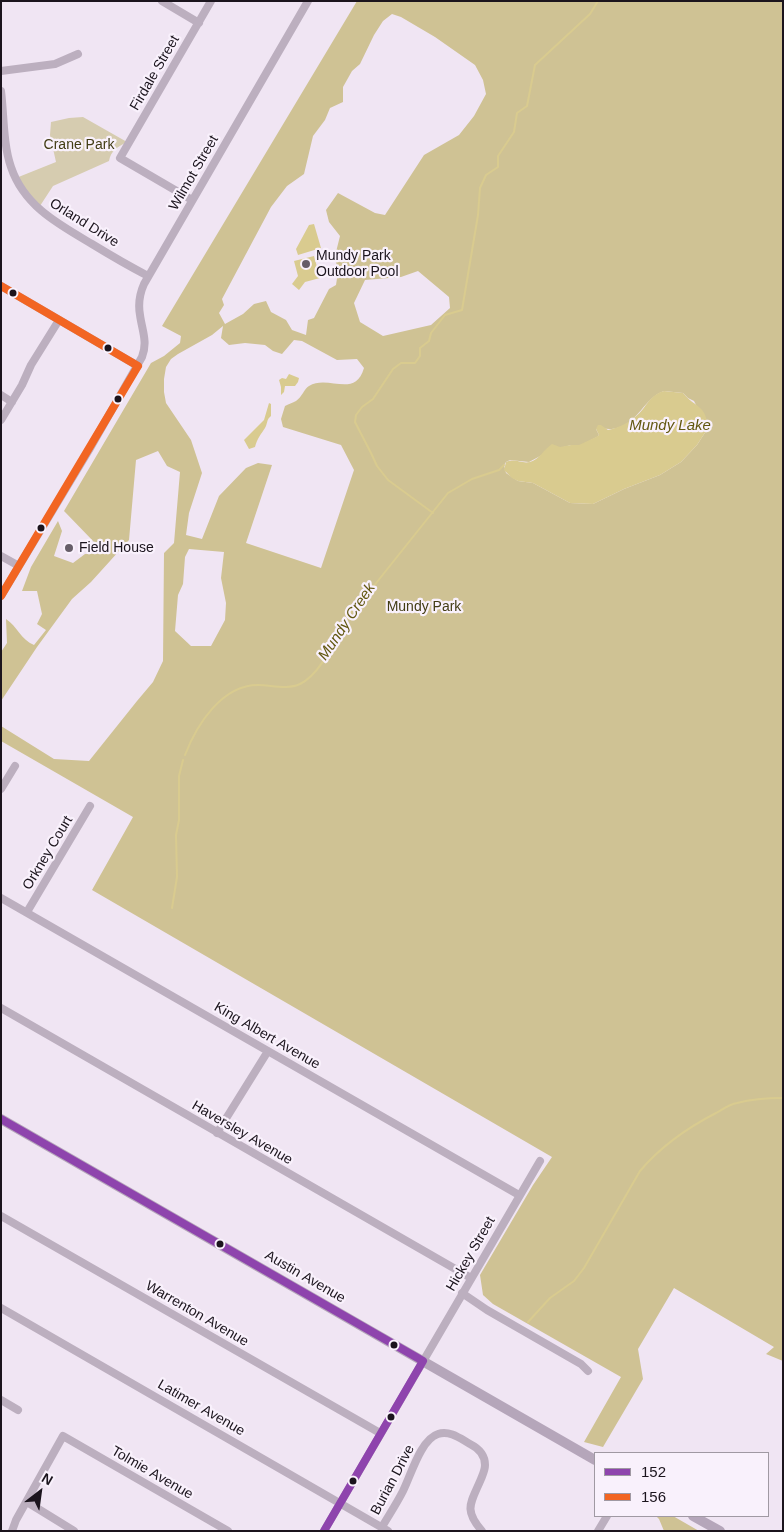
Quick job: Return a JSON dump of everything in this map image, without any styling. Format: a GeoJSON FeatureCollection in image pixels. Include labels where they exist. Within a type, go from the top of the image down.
{"type":"FeatureCollection","features":[{"type":"Feature","properties":{"kind":"main road","name":"Austin Avenue"},"geometry":{"type":"LineString","coordinates":[[1,1119],[594,1459]]}},
{"type":"Feature","properties":{"kind":"main road"},"geometry":{"type":"LineString","coordinates":[[695,1517],[720,1531]]}},
{"type":"Feature","properties":{"kind":"street"},"geometry":{"type":"LineString","coordinates":[[162,1],[198,23]]}},
{"type":"Feature","properties":{"kind":"street","name":"Firdale Street"},"geometry":{"type":"LineString","coordinates":[[192,200],[120,158],[211,1]]}},
{"type":"Feature","properties":{"kind":"street","name":"Wilmot Street"},"geometry":{"type":"LineString","coordinates":[[1,596],[138,366],[144,352],[145,342],[140,315],[142,288],[308,1]]}},
{"type":"Feature","properties":{"kind":"street"},"geometry":{"type":"LineString","coordinates":[[1,71],[55,64],[78,54]]}},
{"type":"Feature","properties":{"kind":"street","name":"Orland Drive"},"geometry":{"type":"LineString","coordinates":[[1,91],[9,160],[19,185],[29,199],[38,209],[58,224],[148,276]]}},
{"type":"Feature","properties":{"kind":"street"},"geometry":{"type":"LineString","coordinates":[[1,286],[138,366]]}},
{"type":"Feature","properties":{"kind":"street"},"geometry":{"type":"LineString","coordinates":[[1,420],[22,385],[31,365],[59,320]]}},
{"type":"Feature","properties":{"kind":"street"},"geometry":{"type":"LineString","coordinates":[[1,395],[12,402]]}},
{"type":"Feature","properties":{"kind":"street"},"geometry":{"type":"LineString","coordinates":[[1,556],[19,566]]}},
{"type":"Feature","properties":{"kind":"street"},"geometry":{"type":"LineString","coordinates":[[1,789],[15,766]]}},
{"type":"Feature","properties":{"kind":"street","name":"Orkney Court"},"geometry":{"type":"LineString","coordinates":[[27,912],[90,806]]}},
{"type":"Feature","properties":{"kind":"street","name":"King Albert Avenue"},"geometry":{"type":"LineString","coordinates":[[1,898],[520,1196]]}},
{"type":"Feature","properties":{"kind":"street","name":"Haversley Avenue"},"geometry":{"type":"LineString","coordinates":[[1,1008],[471,1278]]}},
{"type":"Feature","properties":{"kind":"street"},"geometry":{"type":"LineString","coordinates":[[217,1133],[268,1051]]}},
{"type":"Feature","properties":{"kind":"street","name":"Hickey Street"},"geometry":{"type":"LineString","coordinates":[[324,1531],[540,1160]]}},
{"type":"Feature","properties":{"kind":"street","name":"Warrenton Avenue"},"geometry":{"type":"LineString","coordinates":[[1,1216],[380,1433]]}},
{"type":"Feature","properties":{"kind":"street"},"geometry":{"type":"LineString","coordinates":[[462,1294],[581,1364],[588,1371]]}},
{"type":"Feature","properties":{"kind":"street","name":"Latimer Avenue"},"geometry":{"type":"LineString","coordinates":[[1,1308],[385,1529]]}},
{"type":"Feature","properties":{"kind":"street"},"geometry":{"type":"LineString","coordinates":[[1,1400],[18,1410]]}},
{"type":"Feature","properties":{"kind":"street","name":"Burian Drive"},"geometry":{"type":"LineString","coordinates":[[385,1529],[423,1448],[432,1437],[441,1433],[452,1434],[475,1447],[484,1458],[484,1473],[471,1502],[470,1509],[472,1518],[482,1531]]}},
{"type":"Feature","properties":{"kind":"street","name":"Tolmie Avenue"},"geometry":{"type":"LineString","coordinates":[[26,1502],[63,1436],[228,1531]]}},
{"type":"Feature","properties":{"kind":"street"},"geometry":{"type":"LineString","coordinates":[[12,1531],[26,1502],[74,1531]]}},
{"type":"Feature","properties":{"kind":"street"},"geometry":{"type":"LineString","coordinates":[[598,1531],[606,1517]]}},
{"type":"Feature","properties":{"kind":"green space","name":"Mundy Park"},"geometry":{"type":"Polygon","coordinates":[[[357,1],[783,1],[783,1361],[766,1354],[774,1347],[674,1288],[638,1349],[643,1379],[603,1447],[584,1442],[621,1377],[493,1304],[483,1295],[480,1275],[533,1185],[552,1157],[92,890],[133,817],[1,741],[1,726],[54,759],[89,761],[153,682],[163,661],[164,553],[174,543],[180,472],[167,466],[158,451],[136,460],[129,540],[91,582],[72,599],[1,701],[1,652],[7,643],[6,619],[26,640],[34,645],[46,630],[37,624],[42,614],[37,591],[22,591],[31,567],[58,521],[62,531],[54,556],[73,563],[85,554],[97,553],[95,543],[64,511],[151,363],[164,356],[180,343],[181,336],[162,326],[357,1]],[[392,14],[383,21],[360,64],[352,71],[343,87],[343,102],[330,108],[325,120],[313,136],[304,174],[287,186],[271,207],[222,299],[224,305],[219,313],[225,324],[243,314],[254,304],[266,301],[271,312],[286,320],[292,330],[306,335],[308,320],[314,318],[329,289],[336,285],[338,272],[335,256],[340,236],[329,222],[326,210],[338,193],[375,213],[385,215],[424,155],[459,135],[474,116],[486,94],[483,80],[475,65],[435,37],[401,17],[392,14]],[[418,271],[401,277],[365,280],[354,303],[360,322],[383,336],[431,325],[450,308],[449,297],[418,271]],[[223,326],[212,335],[171,359],[166,367],[164,379],[166,403],[191,440],[202,473],[189,513],[186,535],[202,539],[219,496],[246,468],[258,463],[272,465],[246,543],[321,568],[354,470],[341,445],[283,427],[281,419],[285,406],[295,402],[309,386],[324,382],[348,384],[360,377],[364,368],[357,359],[337,360],[302,341],[294,340],[282,354],[273,351],[265,345],[245,343],[229,345],[221,338],[223,326]],[[664,391],[651,399],[625,425],[614,429],[596,429],[599,435],[597,437],[579,446],[557,447],[529,462],[510,460],[504,465],[506,473],[518,481],[533,483],[570,503],[593,504],[660,475],[681,462],[697,445],[708,428],[694,401],[683,393],[664,391]],[[189,549],[185,557],[183,584],[178,595],[175,631],[191,646],[211,646],[225,620],[226,603],[221,578],[224,552],[189,549]]]}},
{"type":"Feature","properties":{"kind":"green space","name":"Crane Park"},"geometry":{"type":"Polygon","coordinates":[[[83,117],[127,142],[113,151],[109,161],[53,186],[38,209],[16,178],[56,162],[50,135],[51,122],[83,117]]]}},
{"type":"Feature","properties":{"kind":"green space"},"geometry":{"type":"Polygon","coordinates":[[[657,1517],[675,1517],[699,1531],[664,1531],[657,1517]]]}},
{"type":"Feature","properties":{"kind":"water"},"geometry":{"type":"Polygon","coordinates":[[[314,224],[321,248],[298,255],[296,249],[309,225],[314,224]]]}},
{"type":"Feature","properties":{"kind":"water"},"geometry":{"type":"Polygon","coordinates":[[[314,256],[320,278],[305,282],[299,290],[292,284],[298,276],[294,261],[314,256]]]}},
{"type":"Feature","properties":{"kind":"water"},"geometry":{"type":"Polygon","coordinates":[[[289,374],[299,378],[298,382],[295,386],[285,386],[284,392],[281,395],[279,380],[282,378],[286,379],[289,374]]]}},
{"type":"Feature","properties":{"kind":"water","name":"Mundy Lake"},"geometry":{"type":"Polygon","coordinates":[[[664,391],[683,393],[702,410],[707,420],[708,428],[697,445],[681,462],[660,475],[593,504],[570,503],[533,483],[518,481],[512,478],[504,470],[506,462],[533,461],[552,444],[560,447],[579,445],[596,437],[599,435],[596,429],[598,425],[608,430],[623,425],[632,420],[654,396],[664,391]]]}},
{"type":"Feature","properties":{"kind":"water"},"geometry":{"type":"Polygon","coordinates":[[[269,403],[271,404],[271,416],[255,447],[249,449],[244,440],[264,420],[269,403]]]}},
{"type":"Feature","properties":{"kind":"waterway"},"geometry":{"type":"LineString","coordinates":[[433,513],[388,480],[377,466],[355,422],[356,415],[362,407],[373,399],[393,369],[401,363],[415,363],[420,356],[420,348],[429,341],[431,333],[445,315],[462,310],[478,215],[480,188],[486,175],[498,167],[498,156],[514,132],[517,113],[527,106],[535,65],[590,14],[598,1]]}},
{"type":"Feature","properties":{"kind":"waterway","name":"Mundy Creek"},"geometry":{"type":"LineString","coordinates":[[185,755],[196,731],[212,708],[233,692],[245,687],[258,685],[290,687],[308,679],[329,652],[353,609],[373,587],[448,493],[472,479],[499,470],[504,465]]}},
{"type":"Feature","properties":{"kind":"waterway","name":"Mundy Creek"},"geometry":{"type":"LineString","coordinates":[[172,908],[177,877],[176,835],[179,820],[179,776],[183,760]]}},
{"type":"Feature","properties":{"kind":"waterway"},"geometry":{"type":"LineString","coordinates":[[528,1322],[550,1298],[574,1281],[584,1268],[640,1171],[675,1138],[732,1104],[783,1098]]}},
{"type":"Feature","properties":{"kind":"transit line","name":"156"},"geometry":{"type":"LineString","coordinates":[[1,286],[138,366]]}},
{"type":"Feature","properties":{"kind":"transit line","name":"156"},"geometry":{"type":"LineString","coordinates":[[1,596],[138,366]]}},
{"type":"Feature","properties":{"kind":"transit line","name":"152"},"geometry":{"type":"LineString","coordinates":[[1,1119],[423,1361]]}},
{"type":"Feature","properties":{"kind":"transit line","name":"152"},"geometry":{"type":"LineString","coordinates":[[324,1531],[423,1361]]}},
{"type":"Feature","properties":{"kind":"place","name":"Mundy Park Outdoor Pool"},"geometry":{"type":"Point","coordinates":[306,264]}},
{"type":"Feature","properties":{"kind":"place","name":"Field House"},"geometry":{"type":"Point","coordinates":[69,548]}}]}
